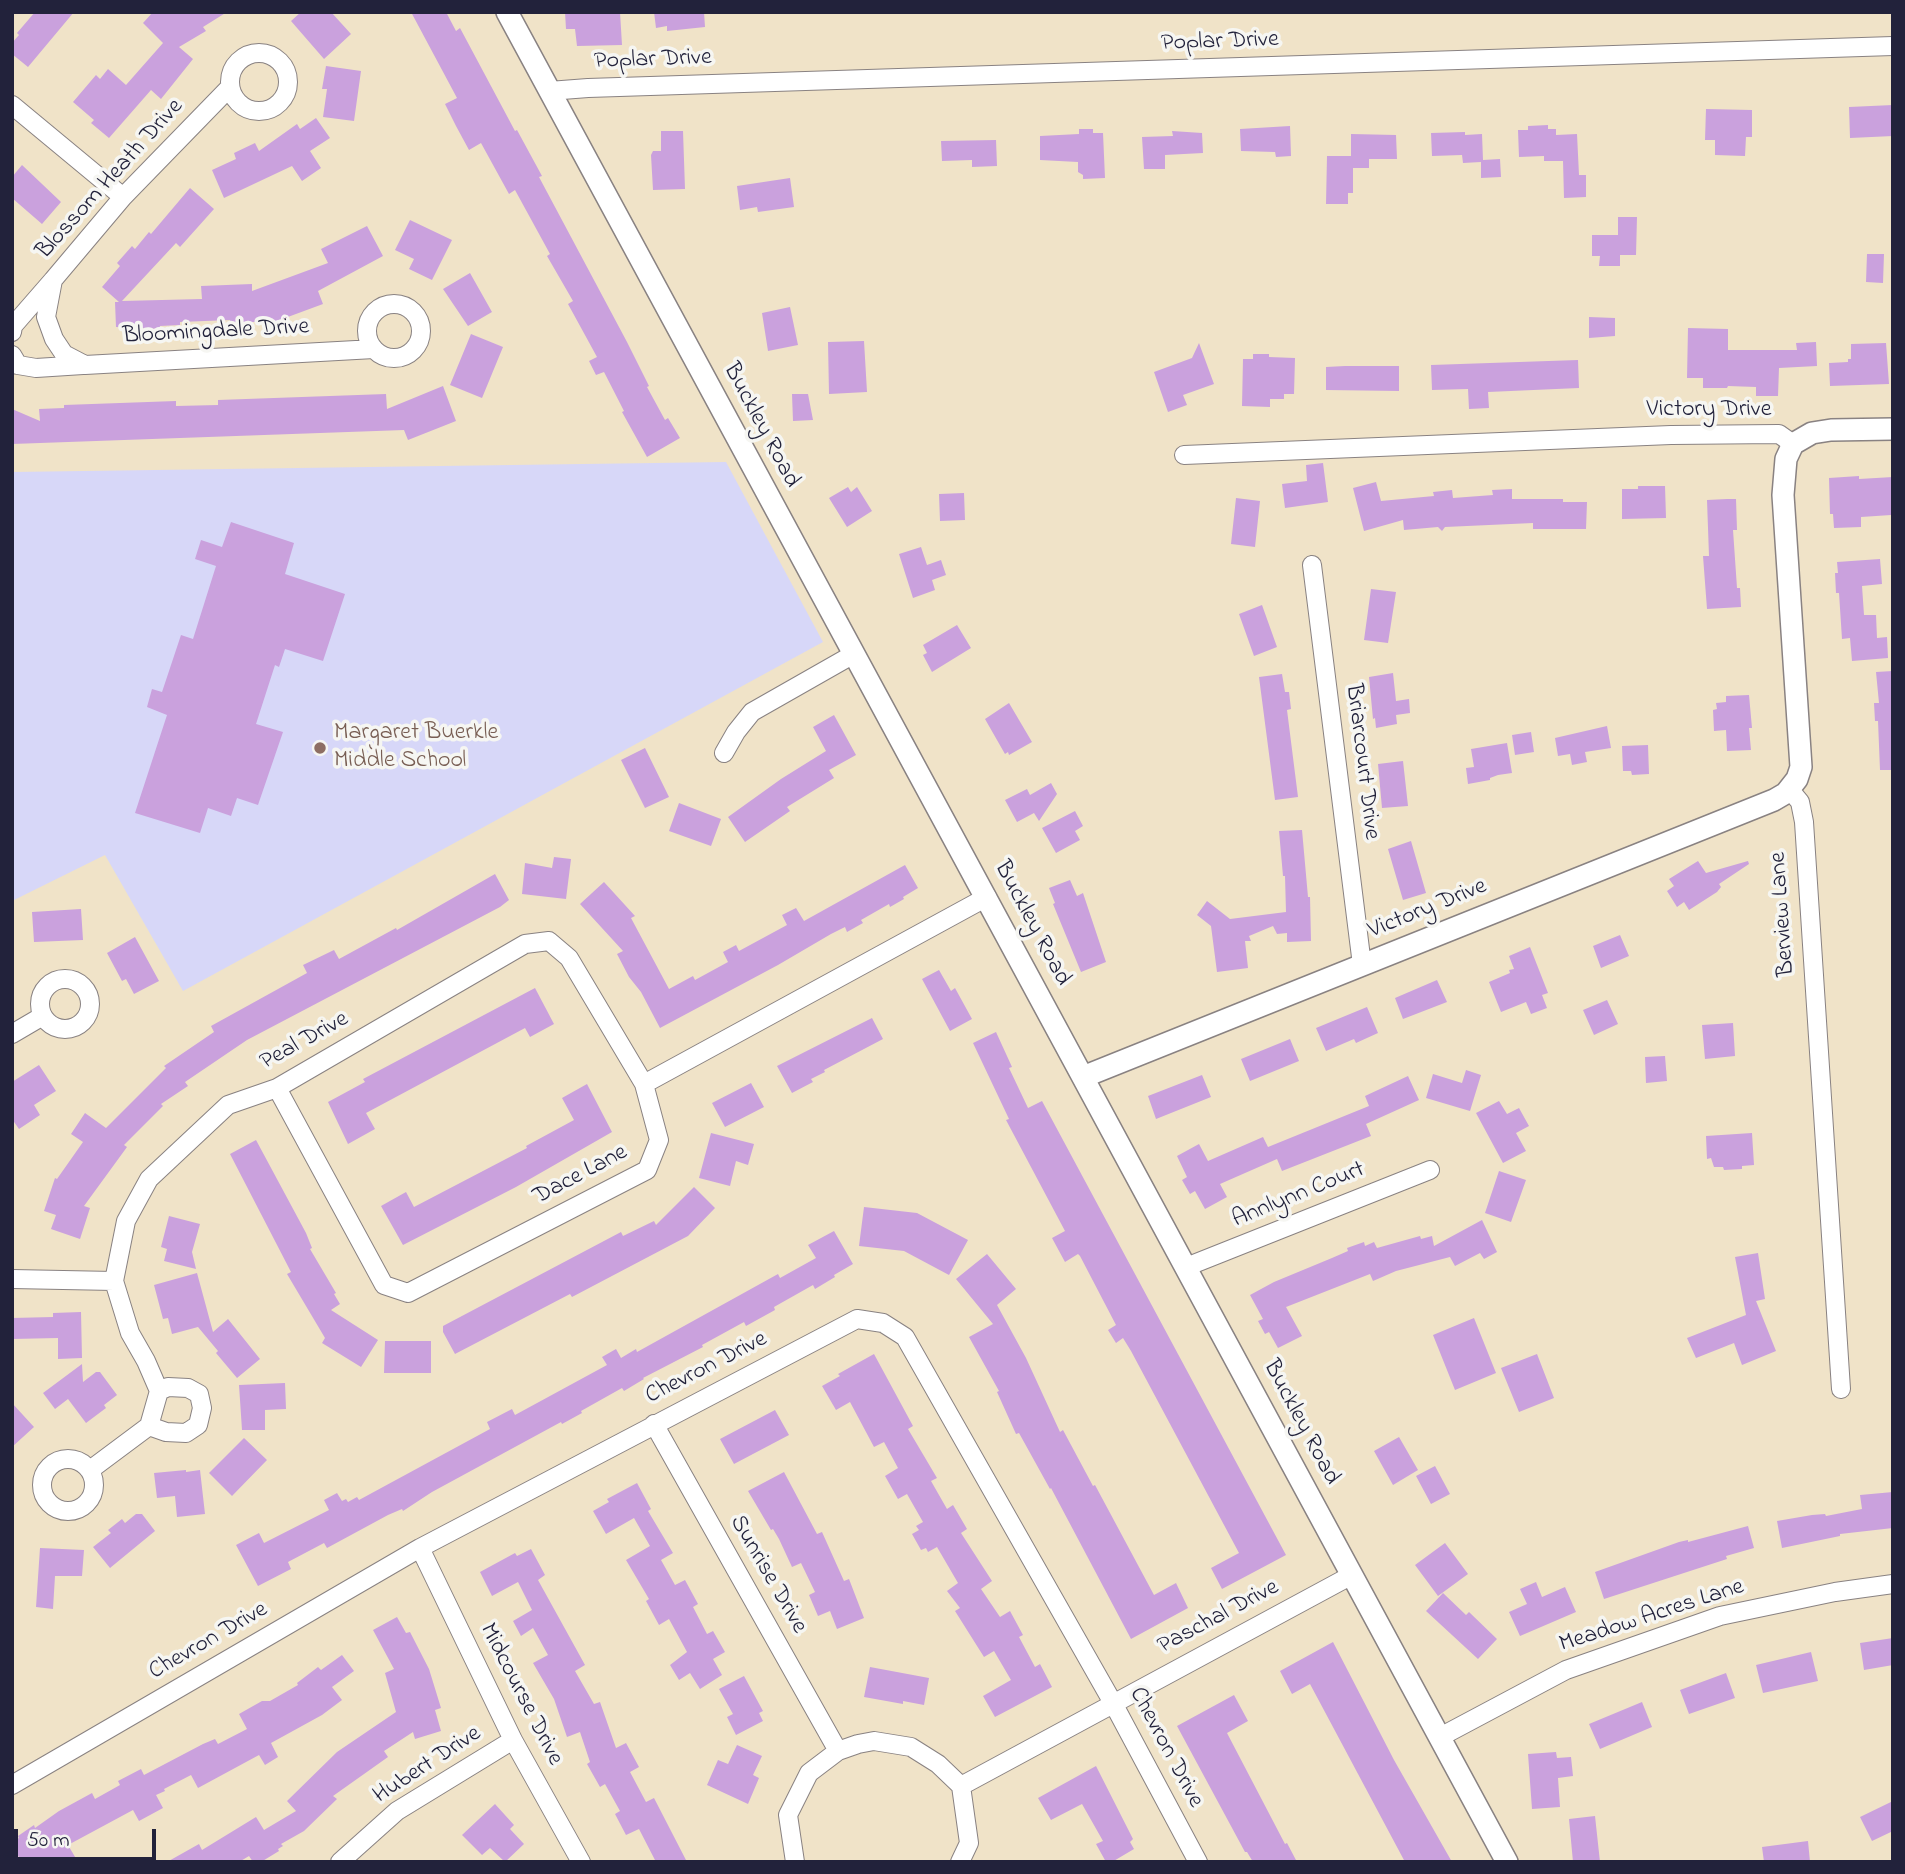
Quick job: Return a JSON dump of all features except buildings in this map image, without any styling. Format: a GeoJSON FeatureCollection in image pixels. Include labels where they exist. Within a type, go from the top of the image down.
{"type":"FeatureCollection","features":[{"type":"Feature","properties":{"kind":"street","name":"Buckley Road"},"geometry":{"type":"LineString","coordinates":[[507,12],[1507,1862]]}},
{"type":"Feature","properties":{"kind":"street","name":"Poplar Drive"},"geometry":{"type":"LineString","coordinates":[[549,91],[1893,46]]}},
{"type":"Feature","properties":{"kind":"street","name":"Blossom Heath Drive"},"geometry":{"type":"LineString","coordinates":[[85,365],[64,354],[54,339],[46,317],[53,280],[123,197],[230,86]]}},
{"type":"Feature","properties":{"kind":"street"},"geometry":{"type":"LineString","coordinates":[[12,105],[123,197]]}},
{"type":"Feature","properties":{"kind":"street"},"geometry":{"type":"LineString","coordinates":[[12,332],[13,326],[53,280]]}},
{"type":"Feature","properties":{"kind":"street","name":"Bloomingdale Drive"},"geometry":{"type":"LineString","coordinates":[[12,355],[18,365],[36,368],[374,349]]}},
{"type":"Feature","properties":{"kind":"street","name":"Victory Drive"},"geometry":{"type":"LineString","coordinates":[[1184,456],[1671,435],[1779,434],[1793,444],[1812,433],[1830,430],[1893,429]]}},
{"type":"Feature","properties":{"kind":"street"},"geometry":{"type":"LineString","coordinates":[[1790,790],[1801,767],[1783,495],[1784,468],[1793,444]]}},
{"type":"Feature","properties":{"kind":"street","name":"Briarcourt Drive"},"geometry":{"type":"LineString","coordinates":[[1312,565],[1362,965]]}},
{"type":"Feature","properties":{"kind":"street"},"geometry":{"type":"LineString","coordinates":[[724,753],[752,712],[854,654]]}},
{"type":"Feature","properties":{"kind":"street","name":"Victory Drive"},"geometry":{"type":"LineString","coordinates":[[1083,1077],[1774,800],[1790,790]]}},
{"type":"Feature","properties":{"kind":"street","name":"Berview Lane"},"geometry":{"type":"LineString","coordinates":[[1790,790],[1800,802],[1804,821],[1841,1389]]}},
{"type":"Feature","properties":{"kind":"street"},"geometry":{"type":"LineString","coordinates":[[644,1084],[987,897]]}},
{"type":"Feature","properties":{"kind":"street","name":"Peal Drive"},"geometry":{"type":"LineString","coordinates":[[159,1391],[130,1333],[114,1281],[126,1221],[149,1179],[228,1105],[277,1088],[525,944],[549,941],[569,958],[644,1084]]}},
{"type":"Feature","properties":{"kind":"street"},"geometry":{"type":"LineString","coordinates":[[12,1034],[41,1017]]}},
{"type":"Feature","properties":{"kind":"street","name":"Dace Lane"},"geometry":{"type":"LineString","coordinates":[[277,1088],[384,1285],[408,1293],[647,1170],[659,1140],[644,1084]]}},
{"type":"Feature","properties":{"kind":"street","name":"Annlynn Court"},"geometry":{"type":"LineString","coordinates":[[1186,1267],[1430,1170]]}},
{"type":"Feature","properties":{"kind":"street"},"geometry":{"type":"LineString","coordinates":[[12,1279],[114,1281]]}},
{"type":"Feature","properties":{"kind":"street","name":"Chevron Drive"},"geometry":{"type":"LineString","coordinates":[[12,1785],[420,1548],[856,1319],[883,1323],[905,1337],[1113,1703],[1198,1862]]}},
{"type":"Feature","properties":{"kind":"street"},"geometry":{"type":"LineString","coordinates":[[90,1470],[149,1426],[159,1391],[168,1387],[188,1388],[199,1394],[202,1408],[198,1425],[186,1433],[166,1432],[149,1426]]}},
{"type":"Feature","properties":{"kind":"street","name":"Sunrise Drive"},"geometry":{"type":"LineString","coordinates":[[653,1424],[838,1751]]}},
{"type":"Feature","properties":{"kind":"street","name":"Midcourse Drive"},"geometry":{"type":"LineString","coordinates":[[420,1548],[513,1740],[581,1862]]}},
{"type":"Feature","properties":{"kind":"street","name":"Paschal Drive"},"geometry":{"type":"LineString","coordinates":[[961,1786],[1352,1575]]}},
{"type":"Feature","properties":{"kind":"street","name":"Meadow Acres Lane"},"geometry":{"type":"LineString","coordinates":[[1440,1737],[1566,1670],[1720,1616],[1835,1592],[1893,1584]]}},
{"type":"Feature","properties":{"kind":"street","name":"Hubert Drive"},"geometry":{"type":"LineString","coordinates":[[340,1862],[397,1811],[513,1740]]}},
{"type":"Feature","properties":{"kind":"street"},"geometry":{"type":"LineString","coordinates":[[795,1862],[788,1815],[810,1773],[838,1751],[874,1741],[911,1748],[938,1764],[961,1786],[969,1843],[960,1862]]}},
{"type":"Feature","properties":{"kind":"shaded area","name":"Margaret Buerkle Middle School"},"geometry":{"type":"Polygon","coordinates":[[[726,462],[823,642],[183,991],[105,855],[12,901],[12,472],[726,462]]]}},
{"type":"Feature","properties":{"kind":"place","name":"Margaret Buerkle Middle School"},"geometry":{"type":"Point","coordinates":[320,748]}}]}
